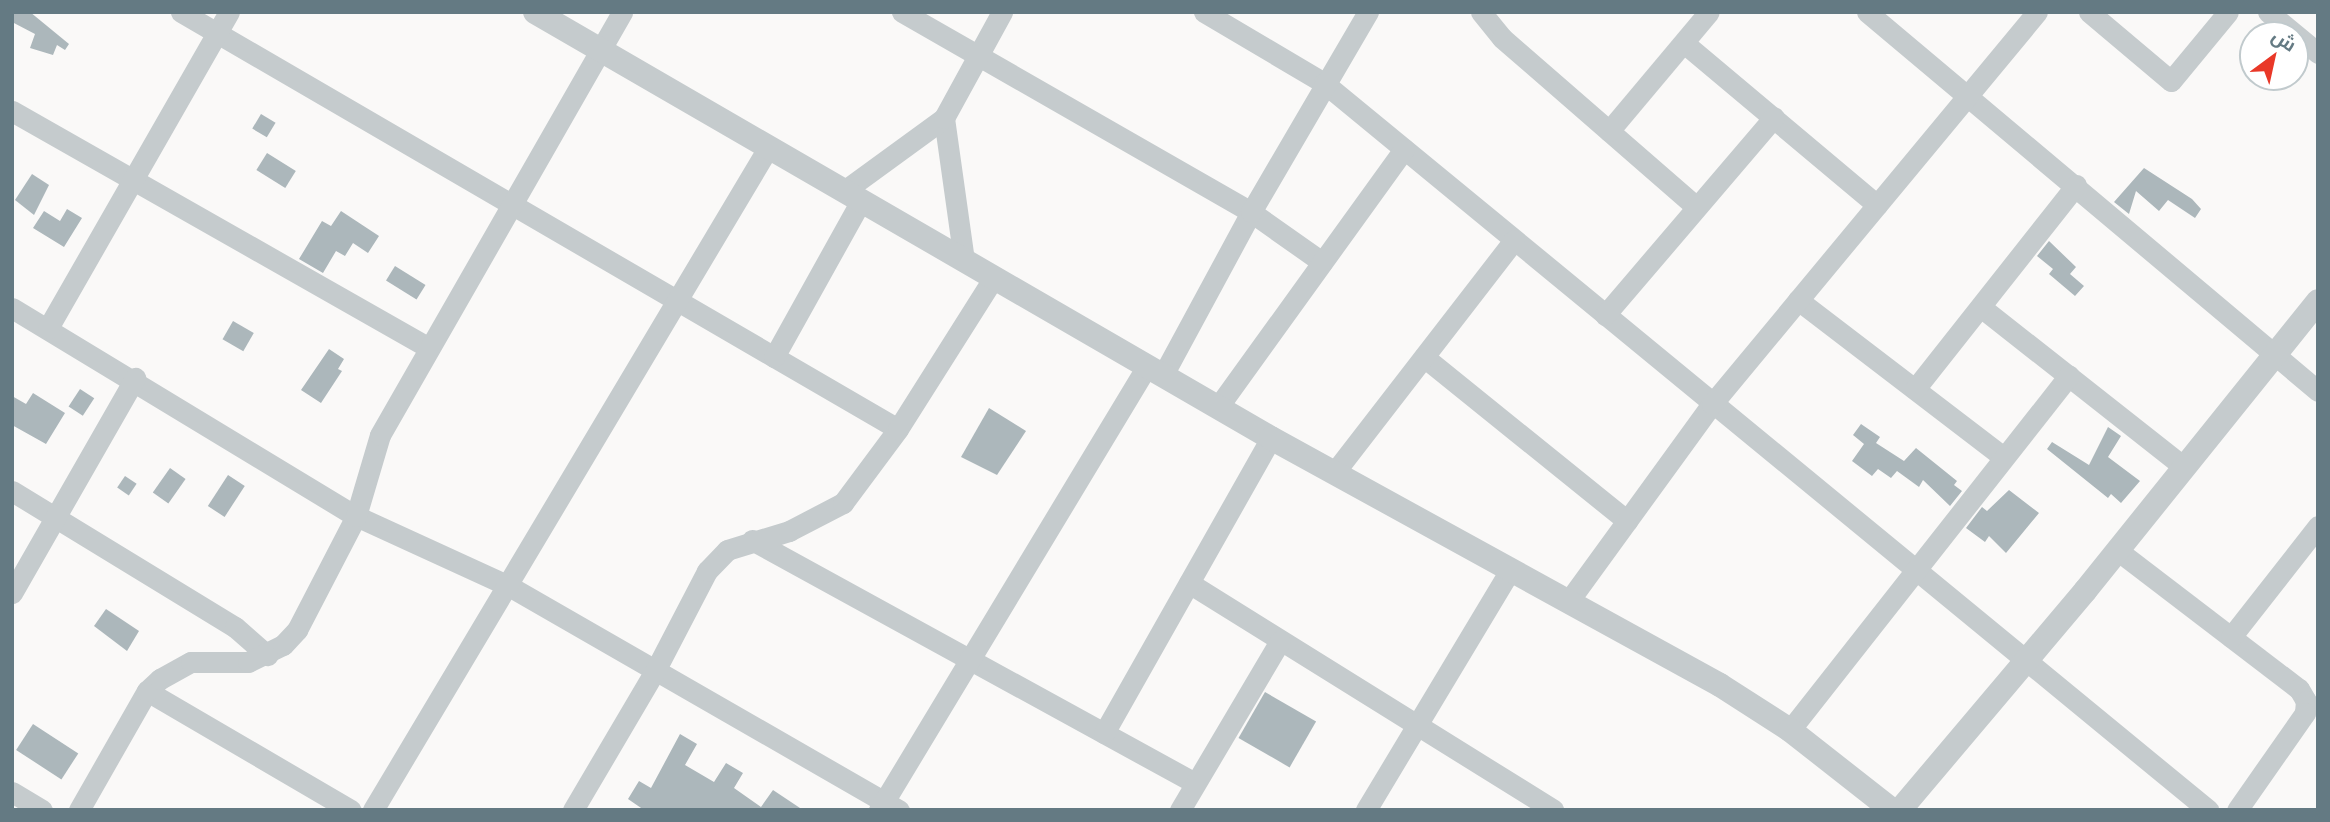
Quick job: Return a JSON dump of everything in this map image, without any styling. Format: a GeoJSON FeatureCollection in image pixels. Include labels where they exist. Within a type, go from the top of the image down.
{"type":"FeatureCollection","features":[{"type":"Feature","properties":{"kind":"street"},"geometry":{"type":"LineString","coordinates":[[181,12],[898,429]]}},
{"type":"Feature","properties":{"kind":"street"},"geometry":{"type":"LineString","coordinates":[[48,328],[229,12]]}},
{"type":"Feature","properties":{"kind":"street"},"geometry":{"type":"LineString","coordinates":[[535,12],[1271,438],[1720,685],[1790,730],[1892,810]]}},
{"type":"Feature","properties":{"kind":"street"},"geometry":{"type":"LineString","coordinates":[[79,810],[147,691],[191,662],[248,662],[267,655],[297,630],[356,516],[380,435],[427,347],[622,12]]}},
{"type":"Feature","properties":{"kind":"street"},"geometry":{"type":"LineString","coordinates":[[902,12],[1251,212],[1322,262]]}},
{"type":"Feature","properties":{"kind":"street"},"geometry":{"type":"LineString","coordinates":[[774,357],[853,196],[944,118],[1002,12]]}},
{"type":"Feature","properties":{"kind":"street"},"geometry":{"type":"LineString","coordinates":[[1205,12],[1324,83],[2025,663],[2208,810]]}},
{"type":"Feature","properties":{"kind":"street"},"geometry":{"type":"LineString","coordinates":[[12,308],[135,379],[356,516],[509,586],[887,807],[970,659],[1155,371],[1368,12]]}},
{"type":"Feature","properties":{"kind":"street"},"geometry":{"type":"LineString","coordinates":[[1609,131],[1709,12]]}},
{"type":"Feature","properties":{"kind":"street"},"geometry":{"type":"LineString","coordinates":[[1867,12],[2318,391]]}},
{"type":"Feature","properties":{"kind":"street"},"geometry":{"type":"LineString","coordinates":[[1568,602],[1712,404],[2037,12]]}},
{"type":"Feature","properties":{"kind":"street"},"geometry":{"type":"LineString","coordinates":[[2089,12],[2171,81],[2228,12]]}},
{"type":"Feature","properties":{"kind":"street"},"geometry":{"type":"LineString","coordinates":[[2268,12],[2318,53]]}},
{"type":"Feature","properties":{"kind":"street"},"geometry":{"type":"LineString","coordinates":[[1492,17],[1609,131],[1695,206]]}},
{"type":"Feature","properties":{"kind":"street"},"geometry":{"type":"LineString","coordinates":[[1684,43],[1877,205]]}},
{"type":"Feature","properties":{"kind":"street"},"geometry":{"type":"LineString","coordinates":[[12,111],[427,347]]}},
{"type":"Feature","properties":{"kind":"street"},"geometry":{"type":"LineString","coordinates":[[1605,315],[1695,206],[1774,117]]}},
{"type":"Feature","properties":{"kind":"street"},"geometry":{"type":"LineString","coordinates":[[944,118],[964,260]]}},
{"type":"Feature","properties":{"kind":"street"},"geometry":{"type":"LineString","coordinates":[[373,810],[768,148]]}},
{"type":"Feature","properties":{"kind":"street"},"geometry":{"type":"LineString","coordinates":[[1218,407],[1404,149]]}},
{"type":"Feature","properties":{"kind":"street"},"geometry":{"type":"LineString","coordinates":[[1915,389],[1982,308],[2076,185]]}},
{"type":"Feature","properties":{"kind":"street"},"geometry":{"type":"LineString","coordinates":[[1334,473],[1514,240]]}},
{"type":"Feature","properties":{"kind":"street"},"geometry":{"type":"LineString","coordinates":[[580,807],[707,571],[727,550],[752,540],[789,531],[843,503],[898,429],[994,277]]}},
{"type":"Feature","properties":{"kind":"street"},"geometry":{"type":"LineString","coordinates":[[1798,300],[2002,456]]}},
{"type":"Feature","properties":{"kind":"street"},"geometry":{"type":"LineString","coordinates":[[1900,810],[2117,551],[2318,301]]}},
{"type":"Feature","properties":{"kind":"street"},"geometry":{"type":"LineString","coordinates":[[1982,308],[2185,467]]}},
{"type":"Feature","properties":{"kind":"street"},"geometry":{"type":"LineString","coordinates":[[1424,357],[1627,521]]}},
{"type":"Feature","properties":{"kind":"street"},"geometry":{"type":"LineString","coordinates":[[1790,730],[1912,569],[2069,376]]}},
{"type":"Feature","properties":{"kind":"street"},"geometry":{"type":"LineString","coordinates":[[12,593],[135,379]]}},
{"type":"Feature","properties":{"kind":"street"},"geometry":{"type":"LineString","coordinates":[[1104,733],[1271,438]]}},
{"type":"Feature","properties":{"kind":"street"},"geometry":{"type":"LineString","coordinates":[[12,491],[54,519],[235,626],[267,655]]}},
{"type":"Feature","properties":{"kind":"street"},"geometry":{"type":"LineString","coordinates":[[2231,637],[2318,526]]}},
{"type":"Feature","properties":{"kind":"street"},"geometry":{"type":"LineString","coordinates":[[752,540],[1195,783]]}},
{"type":"Feature","properties":{"kind":"street"},"geometry":{"type":"LineString","coordinates":[[2117,551],[2299,689],[2306,701],[2305,713],[2237,810]]}},
{"type":"Feature","properties":{"kind":"street"},"geometry":{"type":"LineString","coordinates":[[1366,810],[1510,570]]}},
{"type":"Feature","properties":{"kind":"street"},"geometry":{"type":"LineString","coordinates":[[1189,583],[1553,810]]}},
{"type":"Feature","properties":{"kind":"street"},"geometry":{"type":"LineString","coordinates":[[1180,810],[1279,641]]}},
{"type":"Feature","properties":{"kind":"street"},"geometry":{"type":"LineString","coordinates":[[147,691],[351,810]]}},
{"type":"Feature","properties":{"kind":"street"},"geometry":{"type":"LineString","coordinates":[[12,792],[42,810]]}},
{"type":"Feature","properties":{"kind":"building"},"geometry":{"type":"Polygon","coordinates":[[[12,12],[30,12],[69,44],[65,50],[57,45],[53,55],[30,48],[35,34],[12,22],[12,12]]]}},
{"type":"Feature","properties":{"kind":"building"},"geometry":{"type":"Polygon","coordinates":[[[261,114],[276,123],[267,137],[252,129],[261,114]]]}},
{"type":"Feature","properties":{"kind":"building"},"geometry":{"type":"Polygon","coordinates":[[[267,153],[296,171],[285,188],[256,170],[267,153]]]}},
{"type":"Feature","properties":{"kind":"building"},"geometry":{"type":"Polygon","coordinates":[[[2144,168],[2192,199],[2201,209],[2195,218],[2168,200],[2159,211],[2136,191],[2129,214],[2114,202],[2144,168]]]}},
{"type":"Feature","properties":{"kind":"building"},"geometry":{"type":"Polygon","coordinates":[[[32,174],[49,185],[34,215],[15,200],[32,174]]]}},
{"type":"Feature","properties":{"kind":"building"},"geometry":{"type":"Polygon","coordinates":[[[67,209],[82,218],[64,247],[33,228],[44,211],[60,221],[67,209]]]}},
{"type":"Feature","properties":{"kind":"building"},"geometry":{"type":"Polygon","coordinates":[[[341,211],[379,236],[368,253],[353,243],[345,256],[336,251],[323,273],[299,259],[322,221],[331,226],[341,211]]]}},
{"type":"Feature","properties":{"kind":"building"},"geometry":{"type":"Polygon","coordinates":[[[2049,241],[2076,267],[2070,274],[2084,286],[2075,296],[2049,274],[2053,269],[2037,256],[2049,241]]]}},
{"type":"Feature","properties":{"kind":"building"},"geometry":{"type":"Polygon","coordinates":[[[395,266],[426,285],[417,299],[386,280],[395,266]]]}},
{"type":"Feature","properties":{"kind":"building"},"geometry":{"type":"Polygon","coordinates":[[[233,321],[254,333],[243,351],[222,339],[233,321]]]}},
{"type":"Feature","properties":{"kind":"building"},"geometry":{"type":"Polygon","coordinates":[[[329,349],[344,359],[338,369],[342,371],[321,403],[301,390],[329,349]]]}},
{"type":"Feature","properties":{"kind":"building"},"geometry":{"type":"Polygon","coordinates":[[[80,389],[94,398],[83,416],[69,407],[80,389]]]}},
{"type":"Feature","properties":{"kind":"building"},"geometry":{"type":"Polygon","coordinates":[[[33,393],[65,413],[46,444],[12,425],[12,396],[26,404],[33,393]]]}},
{"type":"Feature","properties":{"kind":"building"},"geometry":{"type":"Polygon","coordinates":[[[989,408],[1026,431],[997,475],[961,457],[989,408]]]}},
{"type":"Feature","properties":{"kind":"building"},"geometry":{"type":"Polygon","coordinates":[[[1861,424],[1880,437],[1876,443],[1904,461],[1916,448],[1957,481],[1954,485],[1962,491],[1950,506],[1923,480],[1919,487],[1897,471],[1891,478],[1878,469],[1872,476],[1852,461],[1864,444],[1853,435],[1861,424]]]}},
{"type":"Feature","properties":{"kind":"building"},"geometry":{"type":"Polygon","coordinates":[[[2108,427],[2121,436],[2108,457],[2140,481],[2121,503],[2111,494],[2108,498],[2047,449],[2052,442],[2089,465],[2108,427]]]}},
{"type":"Feature","properties":{"kind":"building"},"geometry":{"type":"Polygon","coordinates":[[[170,468],[186,479],[168,503],[153,493],[170,468]]]}},
{"type":"Feature","properties":{"kind":"building"},"geometry":{"type":"Polygon","coordinates":[[[228,475],[245,486],[225,517],[208,506],[228,475]]]}},
{"type":"Feature","properties":{"kind":"building"},"geometry":{"type":"Polygon","coordinates":[[[125,476],[137,484],[129,495],[117,488],[125,476]]]}},
{"type":"Feature","properties":{"kind":"building"},"geometry":{"type":"Polygon","coordinates":[[[2009,490],[2039,513],[2006,553],[1989,536],[1985,542],[1966,528],[1982,507],[1987,511],[2009,490]]]}},
{"type":"Feature","properties":{"kind":"building"},"geometry":{"type":"Polygon","coordinates":[[[106,609],[139,631],[127,651],[94,626],[106,609]]]}},
{"type":"Feature","properties":{"kind":"building"},"geometry":{"type":"Polygon","coordinates":[[[1265,692],[1316,722],[1290,767],[1238,738],[1265,692]]]}},
{"type":"Feature","properties":{"kind":"building"},"geometry":{"type":"Polygon","coordinates":[[[33,724],[78,753],[61,779],[16,750],[33,724]]]}},
{"type":"Feature","properties":{"kind":"building"},"geometry":{"type":"Polygon","coordinates":[[[680,734],[697,744],[685,765],[714,782],[726,763],[743,773],[734,788],[761,807],[773,790],[803,810],[644,810],[628,799],[639,781],[651,788],[680,734]]]}}]}
